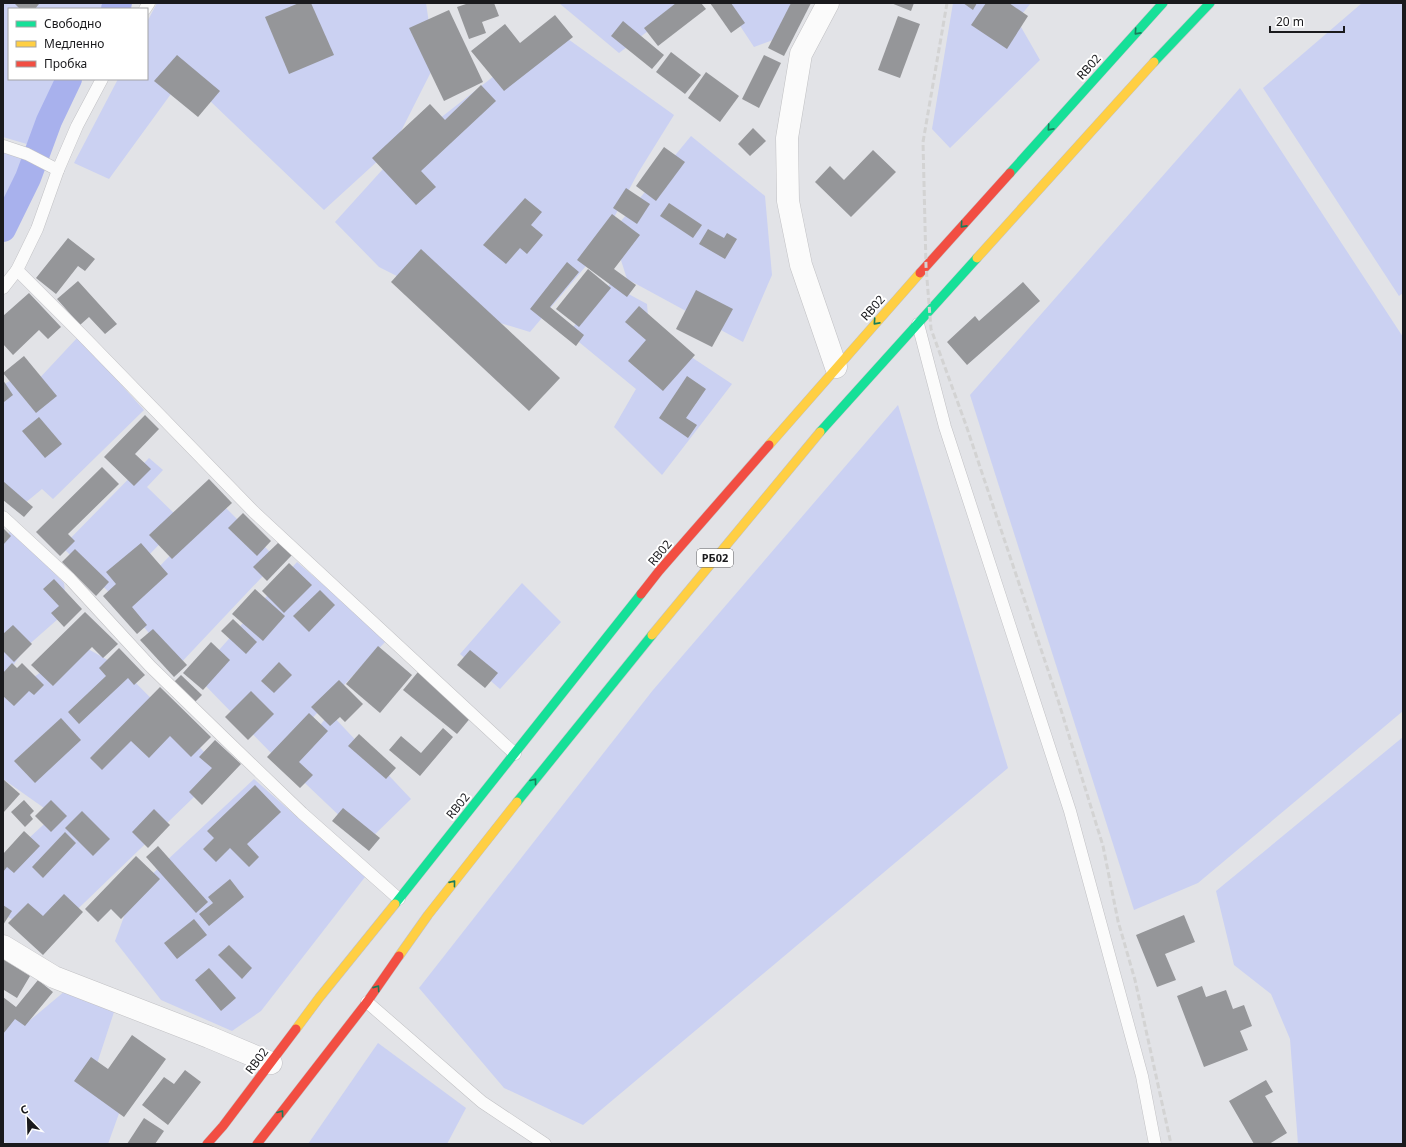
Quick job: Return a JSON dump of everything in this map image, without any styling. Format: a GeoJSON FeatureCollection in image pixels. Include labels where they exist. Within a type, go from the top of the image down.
{"type":"FeatureCollection","features":[{"type":"Feature","properties":{"kind":"highway","name":"RB02"},"geometry":{"type":"LineString","coordinates":[[207,1144],[223,1126],[319,998],[660,572],[836,367],[1163,3]]}},
{"type":"Feature","properties":{"kind":"highway","name":"РБ02"},"geometry":{"type":"LineString","coordinates":[[257,1144],[367,1002],[428,915],[554,755],[823,429],[1173,41],[1210,3]]}},
{"type":"Feature","properties":{"kind":"street"},"geometry":{"type":"LineString","coordinates":[[828,3],[801,54],[787,138],[788,201],[801,265],[836,367]]}},
{"type":"Feature","properties":{"kind":"street"},"geometry":{"type":"LineString","coordinates":[[3,946],[54,977],[209,1037],[271,1063]]}},
{"type":"Feature","properties":{"kind":"lane"},"geometry":{"type":"LineString","coordinates":[[3,288],[17,270],[37,229],[58,170],[77,126],[101,80]]}},
{"type":"Feature","properties":{"kind":"lane"},"geometry":{"type":"LineString","coordinates":[[3,146],[26,154],[58,170]]}},
{"type":"Feature","properties":{"kind":"lane"},"geometry":{"type":"LineString","coordinates":[[17,270],[87,339],[254,512],[515,754]]}},
{"type":"Feature","properties":{"kind":"lane"},"geometry":{"type":"LineString","coordinates":[[918,324],[945,427],[1070,811],[1142,1076],[1155,1144]]}},
{"type":"Feature","properties":{"kind":"lane"},"geometry":{"type":"LineString","coordinates":[[3,517],[70,578],[150,666],[302,814],[399,899]]}},
{"type":"Feature","properties":{"kind":"lane"},"geometry":{"type":"LineString","coordinates":[[367,1002],[482,1102],[545,1144]]}},
{"type":"Feature","properties":{"kind":"shaded area"},"geometry":{"type":"Polygon","coordinates":[[[3,3],[110,3],[106,8],[8,8],[8,80],[59,80],[30,145],[3,137],[3,3]]]}},
{"type":"Feature","properties":{"kind":"shaded area"},"geometry":{"type":"Polygon","coordinates":[[[157,3],[426,3],[435,64],[393,147],[324,210],[184,76],[109,179],[74,163],[117,80],[148,80],[148,20],[157,3]]]}},
{"type":"Feature","properties":{"kind":"shaded area"},"geometry":{"type":"Polygon","coordinates":[[[559,3],[685,3],[619,53],[559,3]]]}},
{"type":"Feature","properties":{"kind":"shaded area"},"geometry":{"type":"Polygon","coordinates":[[[725,3],[803,3],[787,35],[754,47],[725,3]]]}},
{"type":"Feature","properties":{"kind":"shaded area"},"geometry":{"type":"Polygon","coordinates":[[[953,3],[1031,3],[1017,20],[1040,60],[950,148],[932,129],[953,3]]]}},
{"type":"Feature","properties":{"kind":"shaded area"},"geometry":{"type":"Polygon","coordinates":[[[1362,3],[1403,3],[1403,293],[1399,296],[1263,88],[1362,3]]]}},
{"type":"Feature","properties":{"kind":"shaded area"},"geometry":{"type":"Polygon","coordinates":[[[554,29],[674,115],[638,173],[591,260],[530,332],[474,315],[379,267],[335,222],[402,148],[554,29]]]}},
{"type":"Feature","properties":{"kind":"shaded area"},"geometry":{"type":"Polygon","coordinates":[[[1240,88],[1403,337],[1403,711],[1198,883],[1134,910],[970,395],[1240,88]]]}},
{"type":"Feature","properties":{"kind":"shaded area"},"geometry":{"type":"Polygon","coordinates":[[[691,136],[765,196],[772,275],[743,342],[627,279],[612,232],[691,136]]]}},
{"type":"Feature","properties":{"kind":"shaded area"},"geometry":{"type":"Polygon","coordinates":[[[3,152],[23,158],[28,163],[3,218],[3,152]]]}},
{"type":"Feature","properties":{"kind":"shaded area"},"geometry":{"type":"Polygon","coordinates":[[[610,284],[647,304],[649,329],[732,384],[662,475],[614,427],[636,389],[568,333],[610,284]]]}},
{"type":"Feature","properties":{"kind":"shaded area"},"geometry":{"type":"Polygon","coordinates":[[[78,337],[144,410],[53,499],[42,489],[19,508],[3,495],[3,385],[23,373],[35,383],[78,337]]]}},
{"type":"Feature","properties":{"kind":"shaded area"},"geometry":{"type":"Polygon","coordinates":[[[898,405],[1008,768],[583,1125],[504,1088],[419,988],[653,690],[898,405]]]}},
{"type":"Feature","properties":{"kind":"shaded area"},"geometry":{"type":"Polygon","coordinates":[[[149,458],[163,470],[147,487],[182,521],[111,594],[62,547],[149,458]]]}},
{"type":"Feature","properties":{"kind":"shaded area"},"geometry":{"type":"Polygon","coordinates":[[[221,503],[278,560],[177,667],[124,603],[221,503]]]}},
{"type":"Feature","properties":{"kind":"shaded area"},"geometry":{"type":"Polygon","coordinates":[[[12,530],[64,583],[67,611],[25,648],[6,676],[3,677],[3,538],[12,530]]]}},
{"type":"Feature","properties":{"kind":"shaded area"},"geometry":{"type":"Polygon","coordinates":[[[297,562],[387,640],[275,757],[196,676],[297,562]]]}},
{"type":"Feature","properties":{"kind":"shaded area"},"geometry":{"type":"Polygon","coordinates":[[[522,583],[561,622],[500,689],[460,654],[522,583]]]}},
{"type":"Feature","properties":{"kind":"shaded area"},"geometry":{"type":"Polygon","coordinates":[[[81,645],[120,667],[222,770],[57,929],[30,930],[3,914],[3,862],[54,815],[3,779],[3,698],[81,645]]]}},
{"type":"Feature","properties":{"kind":"shaded area"},"geometry":{"type":"Polygon","coordinates":[[[330,713],[411,799],[367,842],[287,766],[330,713]]]}},
{"type":"Feature","properties":{"kind":"shaded area"},"geometry":{"type":"Polygon","coordinates":[[[1403,737],[1403,1144],[1298,1144],[1290,1039],[1271,994],[1234,965],[1216,891],[1403,737]]]}},
{"type":"Feature","properties":{"kind":"shaded area"},"geometry":{"type":"Polygon","coordinates":[[[254,779],[365,877],[261,1011],[232,1031],[161,1000],[115,941],[133,892],[254,779]]]}},
{"type":"Feature","properties":{"kind":"shaded area"},"geometry":{"type":"Polygon","coordinates":[[[65,991],[114,1012],[91,1082],[126,1094],[108,1144],[13,1144],[3,1142],[3,1007],[28,1022],[65,991]]]}},
{"type":"Feature","properties":{"kind":"shaded area"},"geometry":{"type":"Polygon","coordinates":[[[378,1043],[466,1108],[447,1144],[308,1144],[378,1043]]]}},
{"type":"Feature","properties":{"kind":"building"},"geometry":{"type":"Polygon","coordinates":[[[14,3],[39,4],[36,8],[19,8],[14,3]]]}},
{"type":"Feature","properties":{"kind":"building"},"geometry":{"type":"Polygon","coordinates":[[[299,3],[311,3],[334,55],[289,74],[265,17],[299,3]]]}},
{"type":"Feature","properties":{"kind":"building"},"geometry":{"type":"Polygon","coordinates":[[[469,3],[494,3],[499,16],[482,22],[486,33],[469,39],[457,7],[469,3]]]}},
{"type":"Feature","properties":{"kind":"building"},"geometry":{"type":"Polygon","coordinates":[[[676,3],[701,3],[706,9],[658,46],[644,28],[676,3]]]}},
{"type":"Feature","properties":{"kind":"building"},"geometry":{"type":"Polygon","coordinates":[[[710,3],[731,3],[745,23],[731,33],[710,3]]]}},
{"type":"Feature","properties":{"kind":"building"},"geometry":{"type":"Polygon","coordinates":[[[791,3],[811,3],[784,56],[768,48],[791,3]]]}},
{"type":"Feature","properties":{"kind":"building"},"geometry":{"type":"Polygon","coordinates":[[[891,3],[914,3],[911,11],[891,3]]]}},
{"type":"Feature","properties":{"kind":"building"},"geometry":{"type":"Polygon","coordinates":[[[963,3],[977,3],[973,10],[963,3]]]}},
{"type":"Feature","properties":{"kind":"building"},"geometry":{"type":"Polygon","coordinates":[[[986,3],[1009,3],[1028,16],[1007,49],[971,25],[986,3]]]}},
{"type":"Feature","properties":{"kind":"building"},"geometry":{"type":"Polygon","coordinates":[[[449,10],[483,82],[444,101],[409,28],[449,10]]]}},
{"type":"Feature","properties":{"kind":"building"},"geometry":{"type":"Polygon","coordinates":[[[555,15],[573,37],[504,91],[471,51],[505,24],[520,43],[555,15]]]}},
{"type":"Feature","properties":{"kind":"building"},"geometry":{"type":"Polygon","coordinates":[[[898,16],[920,24],[900,78],[878,70],[898,16]]]}},
{"type":"Feature","properties":{"kind":"building"},"geometry":{"type":"Polygon","coordinates":[[[623,21],[664,55],[652,69],[611,36],[623,21]]]}},
{"type":"Feature","properties":{"kind":"building"},"geometry":{"type":"Polygon","coordinates":[[[671,52],[701,75],[685,94],[656,72],[671,52]]]}},
{"type":"Feature","properties":{"kind":"building"},"geometry":{"type":"Polygon","coordinates":[[[177,55],[220,91],[198,117],[154,81],[177,55]]]}},
{"type":"Feature","properties":{"kind":"building"},"geometry":{"type":"Polygon","coordinates":[[[764,55],[781,63],[759,108],[742,99],[764,55]]]}},
{"type":"Feature","properties":{"kind":"building"},"geometry":{"type":"Polygon","coordinates":[[[706,72],[739,96],[720,122],[688,98],[706,72]]]}},
{"type":"Feature","properties":{"kind":"building"},"geometry":{"type":"Polygon","coordinates":[[[481,85],[496,101],[421,171],[436,187],[416,205],[372,158],[430,104],[445,120],[481,85]]]}},
{"type":"Feature","properties":{"kind":"building"},"geometry":{"type":"Polygon","coordinates":[[[753,128],[766,141],[750,156],[738,144],[753,128]]]}},
{"type":"Feature","properties":{"kind":"building"},"geometry":{"type":"Polygon","coordinates":[[[664,147],[685,162],[656,201],[636,186],[664,147]]]}},
{"type":"Feature","properties":{"kind":"building"},"geometry":{"type":"Polygon","coordinates":[[[873,150],[896,172],[851,217],[815,182],[830,166],[844,180],[873,150]]]}},
{"type":"Feature","properties":{"kind":"building"},"geometry":{"type":"Polygon","coordinates":[[[626,188],[650,204],[637,224],[613,208],[626,188]]]}},
{"type":"Feature","properties":{"kind":"building"},"geometry":{"type":"Polygon","coordinates":[[[525,198],[542,212],[531,225],[543,235],[527,254],[520,248],[506,264],[483,245],[525,198]]]}},
{"type":"Feature","properties":{"kind":"building"},"geometry":{"type":"Polygon","coordinates":[[[669,203],[702,225],[693,238],[660,216],[669,203]]]}},
{"type":"Feature","properties":{"kind":"building"},"geometry":{"type":"Polygon","coordinates":[[[612,214],[640,235],[614,269],[636,285],[627,297],[577,260],[612,214]]]}},
{"type":"Feature","properties":{"kind":"building"},"geometry":{"type":"Polygon","coordinates":[[[708,229],[724,238],[727,233],[737,239],[725,259],[699,244],[708,229]]]}},
{"type":"Feature","properties":{"kind":"building"},"geometry":{"type":"Polygon","coordinates":[[[68,238],[95,259],[85,271],[78,266],[56,294],[36,278],[68,238]]]}},
{"type":"Feature","properties":{"kind":"building"},"geometry":{"type":"Polygon","coordinates":[[[421,249],[560,378],[529,411],[391,282],[421,249]]]}},
{"type":"Feature","properties":{"kind":"building"},"geometry":{"type":"Polygon","coordinates":[[[567,262],[579,272],[550,307],[584,335],[576,346],[530,309],[567,262]]]}},
{"type":"Feature","properties":{"kind":"building"},"geometry":{"type":"Polygon","coordinates":[[[588,269],[611,288],[579,327],[556,309],[588,269]]]}},
{"type":"Feature","properties":{"kind":"building"},"geometry":{"type":"Polygon","coordinates":[[[78,281],[117,324],[105,334],[89,317],[80,325],[57,299],[78,281]]]}},
{"type":"Feature","properties":{"kind":"building"},"geometry":{"type":"Polygon","coordinates":[[[1023,282],[1040,301],[967,365],[947,342],[975,316],[979,321],[1023,282]]]}},
{"type":"Feature","properties":{"kind":"building"},"geometry":{"type":"Polygon","coordinates":[[[696,290],[733,309],[712,347],[676,329],[696,290]]]}},
{"type":"Feature","properties":{"kind":"building"},"geometry":{"type":"Polygon","coordinates":[[[29,293],[61,327],[48,339],[39,330],[13,355],[3,344],[3,316],[29,293]]]}},
{"type":"Feature","properties":{"kind":"building"},"geometry":{"type":"Polygon","coordinates":[[[639,306],[695,355],[663,391],[628,361],[646,340],[625,322],[639,306]]]}},
{"type":"Feature","properties":{"kind":"building"},"geometry":{"type":"Polygon","coordinates":[[[24,356],[57,396],[36,413],[3,373],[24,356]]]}},
{"type":"Feature","properties":{"kind":"building"},"geometry":{"type":"Polygon","coordinates":[[[687,376],[706,389],[686,418],[697,425],[688,438],[659,418],[687,376]]]}},
{"type":"Feature","properties":{"kind":"building"},"geometry":{"type":"Polygon","coordinates":[[[3,380],[13,395],[4,402],[3,401],[3,380]]]}},
{"type":"Feature","properties":{"kind":"building"},"geometry":{"type":"Polygon","coordinates":[[[145,415],[159,429],[135,454],[151,469],[134,486],[104,457],[145,415]]]}},
{"type":"Feature","properties":{"kind":"building"},"geometry":{"type":"Polygon","coordinates":[[[39,417],[62,444],[45,458],[22,431],[39,417]]]}},
{"type":"Feature","properties":{"kind":"building"},"geometry":{"type":"Polygon","coordinates":[[[102,467],[119,484],[68,534],[75,541],[60,556],[36,532],[102,467]]]}},
{"type":"Feature","properties":{"kind":"building"},"geometry":{"type":"Polygon","coordinates":[[[209,479],[232,503],[172,559],[149,535],[209,479]]]}},
{"type":"Feature","properties":{"kind":"building"},"geometry":{"type":"Polygon","coordinates":[[[3,481],[33,507],[24,517],[3,500],[3,481]]]}},
{"type":"Feature","properties":{"kind":"building"},"geometry":{"type":"Polygon","coordinates":[[[243,513],[271,541],[257,556],[228,528],[243,513]]]}},
{"type":"Feature","properties":{"kind":"building"},"geometry":{"type":"Polygon","coordinates":[[[3,528],[11,536],[3,545],[3,528]]]}},
{"type":"Feature","properties":{"kind":"building"},"geometry":{"type":"Polygon","coordinates":[[[279,542],[292,555],[267,581],[253,567],[279,542]]]}},
{"type":"Feature","properties":{"kind":"building"},"geometry":{"type":"Polygon","coordinates":[[[141,543],[168,574],[132,607],[147,625],[137,634],[103,596],[116,584],[106,572],[141,543]]]}},
{"type":"Feature","properties":{"kind":"building"},"geometry":{"type":"Polygon","coordinates":[[[75,549],[109,582],[96,596],[62,562],[75,549]]]}},
{"type":"Feature","properties":{"kind":"building"},"geometry":{"type":"Polygon","coordinates":[[[289,563],[312,585],[284,613],[262,591],[289,563]]]}},
{"type":"Feature","properties":{"kind":"building"},"geometry":{"type":"Polygon","coordinates":[[[54,579],[82,609],[64,627],[51,613],[59,606],[43,589],[54,579]]]}},
{"type":"Feature","properties":{"kind":"building"},"geometry":{"type":"Polygon","coordinates":[[[255,589],[285,616],[263,641],[232,614],[255,589]]]}},
{"type":"Feature","properties":{"kind":"building"},"geometry":{"type":"Polygon","coordinates":[[[320,590],[335,605],[309,632],[293,616],[320,590]]]}},
{"type":"Feature","properties":{"kind":"building"},"geometry":{"type":"Polygon","coordinates":[[[85,612],[118,644],[103,658],[92,647],[53,686],[31,665],[85,612]]]}},
{"type":"Feature","properties":{"kind":"building"},"geometry":{"type":"Polygon","coordinates":[[[233,619],[257,642],[246,654],[221,631],[233,619]]]}},
{"type":"Feature","properties":{"kind":"building"},"geometry":{"type":"Polygon","coordinates":[[[13,625],[32,644],[14,662],[3,651],[3,634],[13,625]]]}},
{"type":"Feature","properties":{"kind":"building"},"geometry":{"type":"Polygon","coordinates":[[[153,629],[187,665],[174,677],[140,640],[153,629]]]}},
{"type":"Feature","properties":{"kind":"building"},"geometry":{"type":"Polygon","coordinates":[[[211,642],[230,660],[203,690],[183,673],[211,642]]]}},
{"type":"Feature","properties":{"kind":"building"},"geometry":{"type":"Polygon","coordinates":[[[378,646],[412,675],[380,713],[346,684],[378,646]]]}},
{"type":"Feature","properties":{"kind":"building"},"geometry":{"type":"Polygon","coordinates":[[[119,648],[145,675],[134,685],[128,678],[79,724],[68,712],[106,676],[99,668],[119,648]]]}},
{"type":"Feature","properties":{"kind":"building"},"geometry":{"type":"Polygon","coordinates":[[[470,650],[498,673],[485,688],[457,665],[470,650]]]}},
{"type":"Feature","properties":{"kind":"building"},"geometry":{"type":"Polygon","coordinates":[[[279,662],[292,675],[274,693],[261,681],[279,662]]]}},
{"type":"Feature","properties":{"kind":"building"},"geometry":{"type":"Polygon","coordinates":[[[12,663],[17,668],[22,663],[44,685],[34,695],[29,691],[14,706],[3,696],[3,673],[12,663]]]}},
{"type":"Feature","properties":{"kind":"building"},"geometry":{"type":"Polygon","coordinates":[[[418,672],[472,716],[457,734],[403,690],[418,672]]]}},
{"type":"Feature","properties":{"kind":"building"},"geometry":{"type":"Polygon","coordinates":[[[181,675],[202,695],[194,703],[174,682],[181,675]]]}},
{"type":"Feature","properties":{"kind":"building"},"geometry":{"type":"Polygon","coordinates":[[[339,680],[363,704],[345,722],[340,717],[330,726],[311,707],[339,680]]]}},
{"type":"Feature","properties":{"kind":"building"},"geometry":{"type":"Polygon","coordinates":[[[160,687],[211,737],[191,757],[170,736],[149,758],[131,741],[102,770],[90,758],[160,687]]]}},
{"type":"Feature","properties":{"kind":"building"},"geometry":{"type":"Polygon","coordinates":[[[251,691],[274,714],[248,740],[225,717],[251,691]]]}},
{"type":"Feature","properties":{"kind":"building"},"geometry":{"type":"Polygon","coordinates":[[[309,713],[328,731],[299,762],[313,775],[300,788],[267,757],[309,713]]]}},
{"type":"Feature","properties":{"kind":"building"},"geometry":{"type":"Polygon","coordinates":[[[61,718],[81,740],[35,783],[14,761],[61,718]]]}},
{"type":"Feature","properties":{"kind":"building"},"geometry":{"type":"Polygon","coordinates":[[[443,728],[453,737],[420,776],[389,750],[401,736],[421,753],[443,728]]]}},
{"type":"Feature","properties":{"kind":"building"},"geometry":{"type":"Polygon","coordinates":[[[359,734],[396,768],[386,779],[348,746],[359,734]]]}},
{"type":"Feature","properties":{"kind":"building"},"geometry":{"type":"Polygon","coordinates":[[[215,740],[241,764],[202,805],[189,792],[212,768],[199,757],[215,740]]]}},
{"type":"Feature","properties":{"kind":"building"},"geometry":{"type":"Polygon","coordinates":[[[3,779],[20,794],[3,813],[3,779]]]}},
{"type":"Feature","properties":{"kind":"building"},"geometry":{"type":"Polygon","coordinates":[[[255,785],[281,812],[247,844],[259,857],[249,867],[230,848],[216,862],[203,849],[214,838],[207,831],[255,785]]]}},
{"type":"Feature","properties":{"kind":"building"},"geometry":{"type":"Polygon","coordinates":[[[24,800],[34,811],[30,815],[33,819],[25,827],[11,812],[24,800]]]}},
{"type":"Feature","properties":{"kind":"building"},"geometry":{"type":"Polygon","coordinates":[[[51,800],[67,816],[51,832],[35,816],[51,800]]]}},
{"type":"Feature","properties":{"kind":"building"},"geometry":{"type":"Polygon","coordinates":[[[343,808],[380,838],[369,851],[332,821],[343,808]]]}},
{"type":"Feature","properties":{"kind":"building"},"geometry":{"type":"Polygon","coordinates":[[[154,809],[170,825],[148,848],[132,832],[154,809]]]}},
{"type":"Feature","properties":{"kind":"building"},"geometry":{"type":"Polygon","coordinates":[[[82,811],[110,839],[93,856],[65,828],[82,811]]]}},
{"type":"Feature","properties":{"kind":"building"},"geometry":{"type":"Polygon","coordinates":[[[24,831],[40,846],[14,873],[7,867],[3,872],[3,854],[24,831]]]}},
{"type":"Feature","properties":{"kind":"building"},"geometry":{"type":"Polygon","coordinates":[[[65,832],[76,843],[43,878],[32,867],[65,832]]]}},
{"type":"Feature","properties":{"kind":"building"},"geometry":{"type":"Polygon","coordinates":[[[158,846],[208,902],[196,913],[146,857],[158,846]]]}},
{"type":"Feature","properties":{"kind":"building"},"geometry":{"type":"Polygon","coordinates":[[[136,856],[160,879],[121,919],[111,909],[98,922],[85,909],[136,856]]]}},
{"type":"Feature","properties":{"kind":"building"},"geometry":{"type":"Polygon","coordinates":[[[230,879],[244,897],[209,926],[199,914],[213,903],[208,897],[230,879]]]}},
{"type":"Feature","properties":{"kind":"building"},"geometry":{"type":"Polygon","coordinates":[[[64,894],[83,912],[43,955],[8,923],[28,903],[43,916],[64,894]]]}},
{"type":"Feature","properties":{"kind":"building"},"geometry":{"type":"Polygon","coordinates":[[[3,905],[12,911],[3,925],[3,905]]]}},
{"type":"Feature","properties":{"kind":"building"},"geometry":{"type":"Polygon","coordinates":[[[1184,915],[1195,942],[1165,954],[1176,980],[1157,987],[1136,935],[1184,915]]]}},
{"type":"Feature","properties":{"kind":"building"},"geometry":{"type":"Polygon","coordinates":[[[194,919],[207,935],[177,959],[164,943],[194,919]]]}},
{"type":"Feature","properties":{"kind":"building"},"geometry":{"type":"Polygon","coordinates":[[[229,945],[252,968],[242,979],[218,955],[229,945]]]}},
{"type":"Feature","properties":{"kind":"building"},"geometry":{"type":"Polygon","coordinates":[[[3,959],[30,976],[17,998],[4,990],[3,992],[3,959]]]}},
{"type":"Feature","properties":{"kind":"building"},"geometry":{"type":"Polygon","coordinates":[[[209,968],[236,998],[221,1011],[195,980],[209,968]]]}},
{"type":"Feature","properties":{"kind":"building"},"geometry":{"type":"Polygon","coordinates":[[[38,980],[53,992],[25,1026],[15,1019],[3,1034],[3,997],[16,1007],[38,980]]]}},
{"type":"Feature","properties":{"kind":"building"},"geometry":{"type":"Polygon","coordinates":[[[1202,986],[1206,997],[1226,990],[1233,1009],[1244,1005],[1252,1026],[1240,1031],[1248,1050],[1204,1067],[1177,996],[1202,986]]]}},
{"type":"Feature","properties":{"kind":"building"},"geometry":{"type":"Polygon","coordinates":[[[132,1035],[166,1059],[124,1117],[74,1081],[91,1057],[108,1069],[132,1035]]]}},
{"type":"Feature","properties":{"kind":"building"},"geometry":{"type":"Polygon","coordinates":[[[185,1070],[201,1082],[168,1125],[142,1105],[164,1077],[174,1084],[185,1070]]]}},
{"type":"Feature","properties":{"kind":"building"},"geometry":{"type":"Polygon","coordinates":[[[1266,1080],[1273,1092],[1265,1096],[1287,1133],[1269,1144],[1254,1144],[1229,1101],[1266,1080]]]}},
{"type":"Feature","properties":{"kind":"building"},"geometry":{"type":"Polygon","coordinates":[[[144,1118],[164,1131],[155,1144],[127,1144],[144,1118]]]}},
{"type":"Feature","properties":{"kind":"waterway"},"geometry":{"type":"LineString","coordinates":[[115,8],[119,3]]}},
{"type":"Feature","properties":{"kind":"waterway"},"geometry":{"type":"LineString","coordinates":[[3,229],[28,178],[49,121],[69,80]]}},
{"type":"Feature","properties":{"kind":"railway"},"geometry":{"type":"LineString","coordinates":[[947,3],[923,142],[926,266],[931,329],[966,425],[1058,700],[1103,846],[1118,921],[1135,980],[1171,1144]]}},
{"type":"Feature","properties":{"kind":"traffic: fast"},"geometry":{"type":"LineString","coordinates":[[1010,173],[1163,3]]}},
{"type":"Feature","properties":{"kind":"traffic: fast"},"geometry":{"type":"LineString","coordinates":[[1154,62],[1210,3]]}},
{"type":"Feature","properties":{"kind":"traffic: fast"},"geometry":{"type":"LineString","coordinates":[[820,432],[977,258]]}},
{"type":"Feature","properties":{"kind":"traffic: fast"},"geometry":{"type":"LineString","coordinates":[[395,904],[641,594]]}},
{"type":"Feature","properties":{"kind":"traffic: fast"},"geometry":{"type":"LineString","coordinates":[[517,802],[652,635]]}},
{"type":"Feature","properties":{"kind":"traffic: slow"},"geometry":{"type":"LineString","coordinates":[[977,258],[1154,62]]}},
{"type":"Feature","properties":{"kind":"traffic: slow"},"geometry":{"type":"LineString","coordinates":[[769,445],[920,273]]}},
{"type":"Feature","properties":{"kind":"traffic: slow"},"geometry":{"type":"LineString","coordinates":[[652,635],[820,432]]}},
{"type":"Feature","properties":{"kind":"traffic: slow"},"geometry":{"type":"LineString","coordinates":[[399,956],[428,915],[517,802]]}},
{"type":"Feature","properties":{"kind":"traffic: slow"},"geometry":{"type":"LineString","coordinates":[[296,1029],[319,998],[395,904]]}},
{"type":"Feature","properties":{"kind":"traffic: jam"},"geometry":{"type":"LineString","coordinates":[[920,273],[1010,173]]}},
{"type":"Feature","properties":{"kind":"traffic: jam"},"geometry":{"type":"LineString","coordinates":[[641,594],[659,571],[769,445]]}},
{"type":"Feature","properties":{"kind":"traffic: jam"},"geometry":{"type":"LineString","coordinates":[[257,1144],[367,1002],[399,956]]}},
{"type":"Feature","properties":{"kind":"traffic: jam"},"geometry":{"type":"LineString","coordinates":[[207,1144],[223,1126],[296,1029]]}}]}
